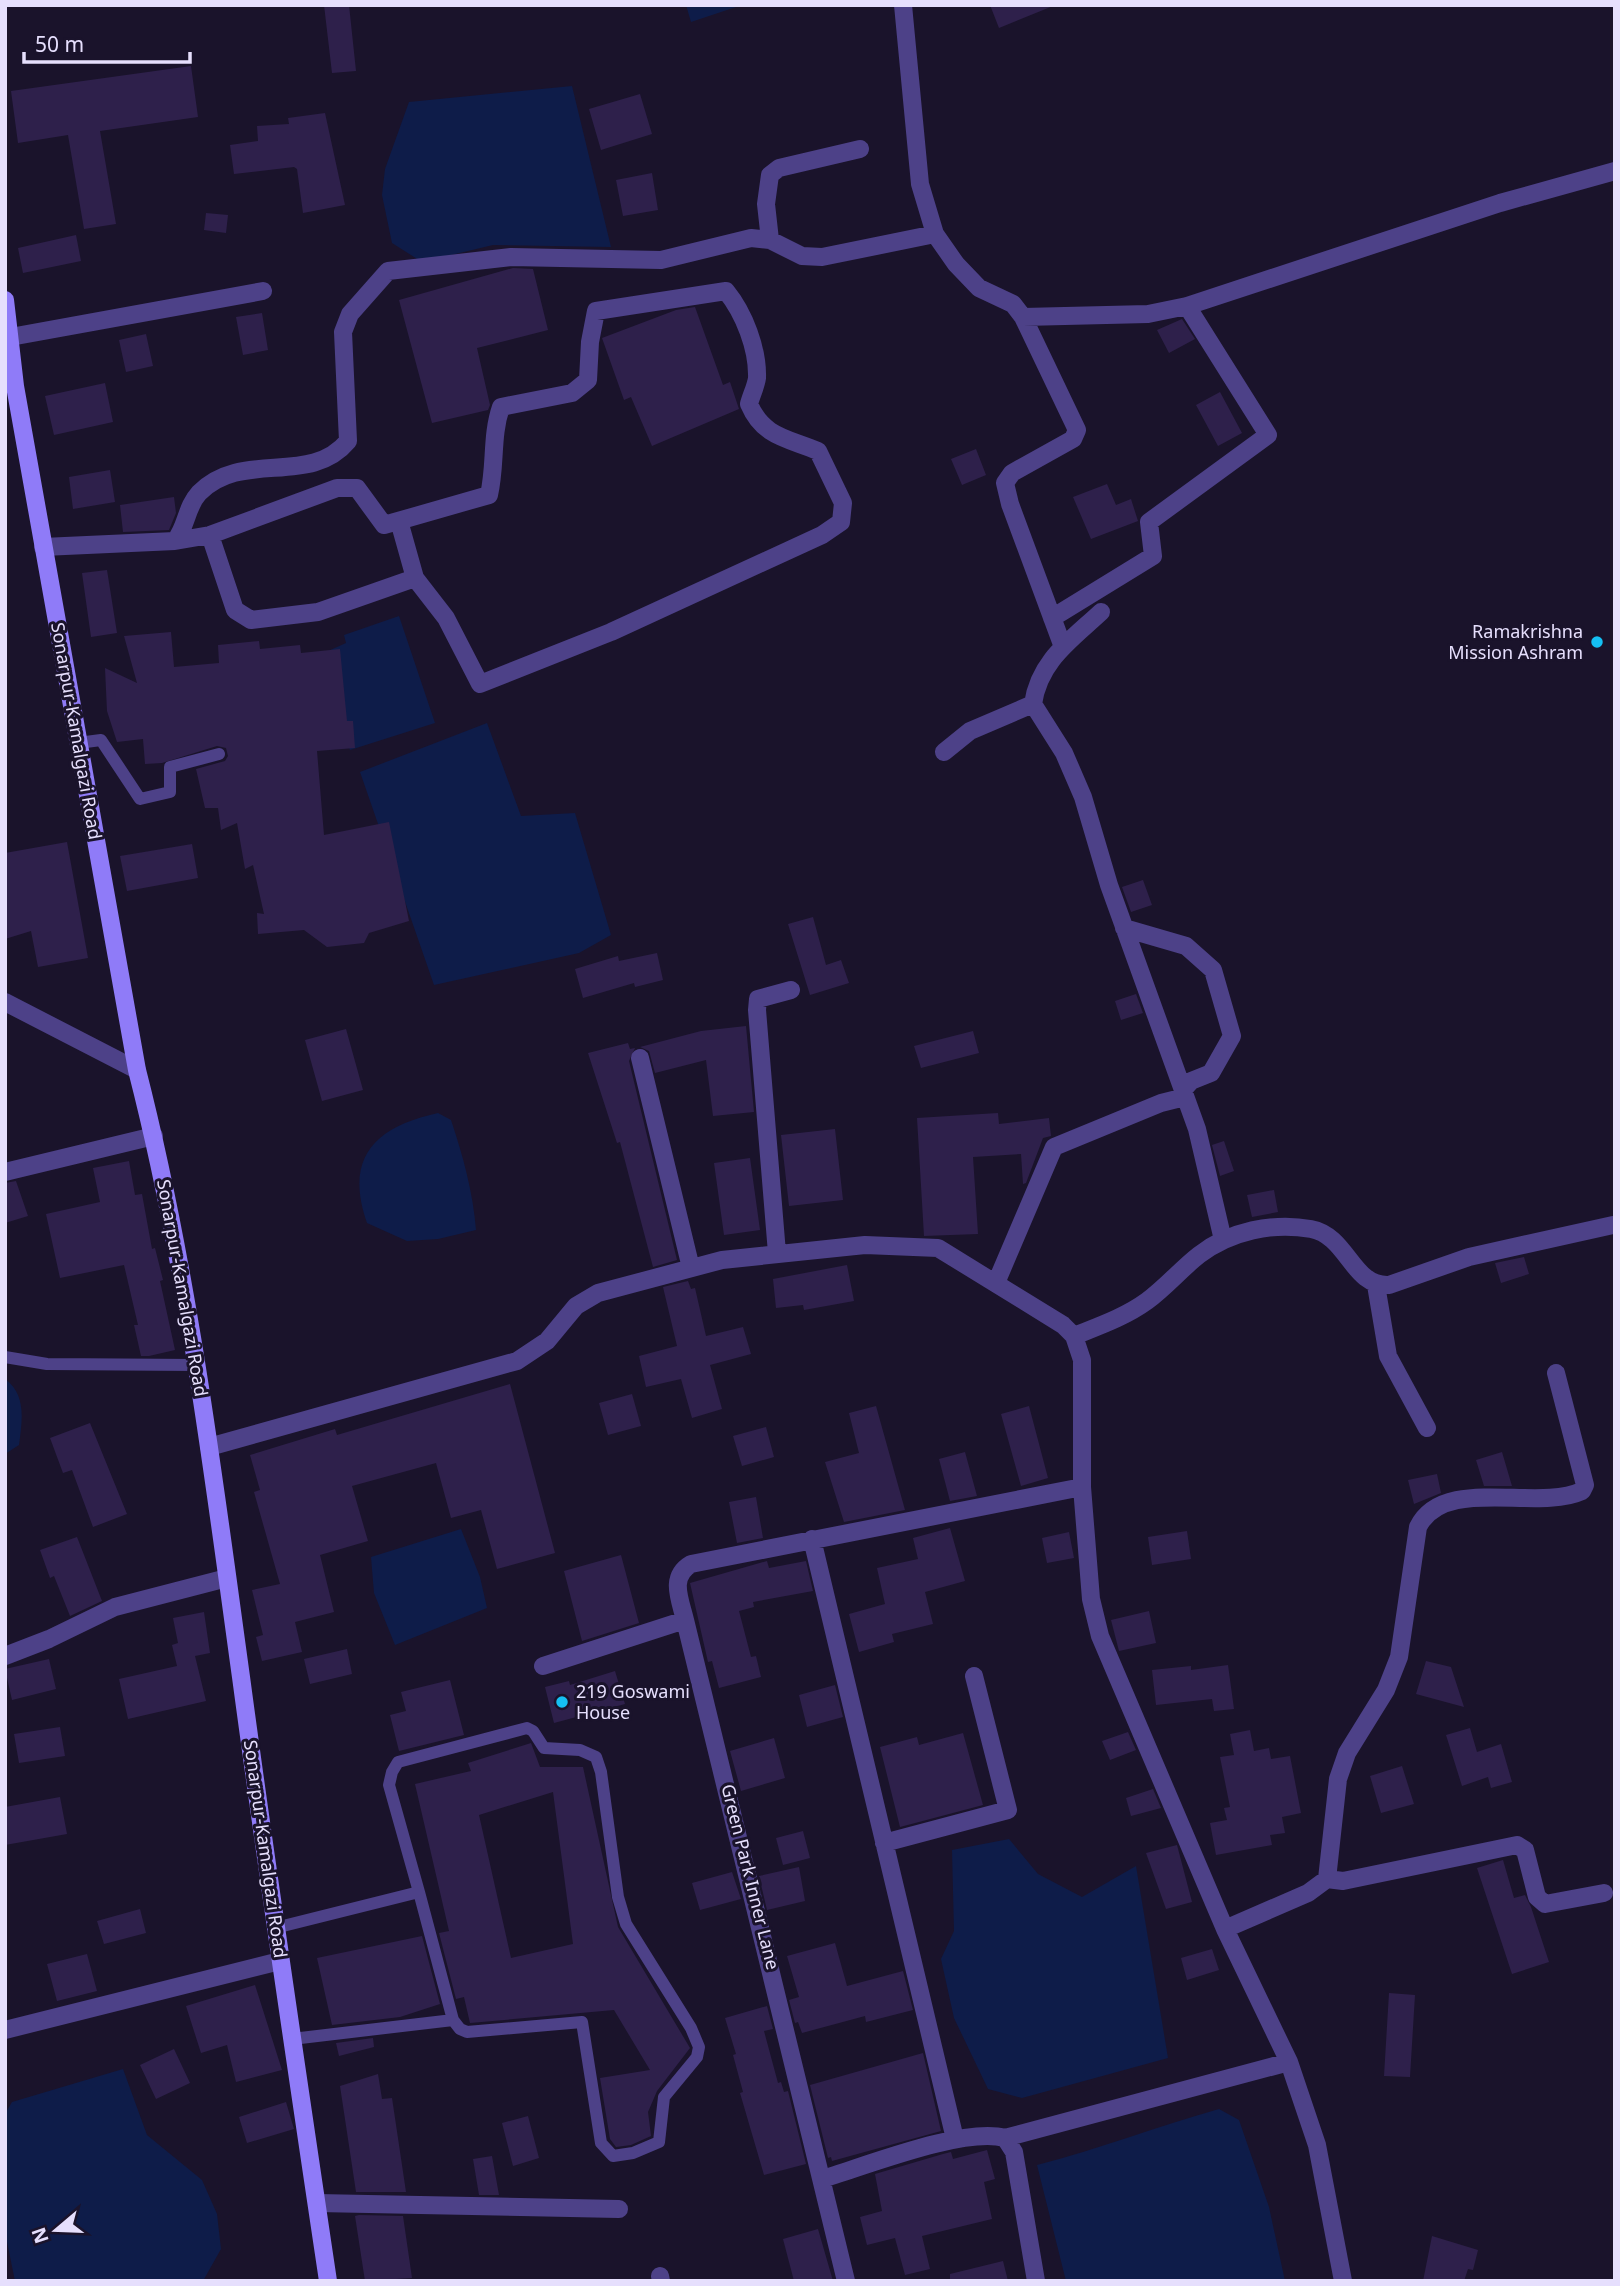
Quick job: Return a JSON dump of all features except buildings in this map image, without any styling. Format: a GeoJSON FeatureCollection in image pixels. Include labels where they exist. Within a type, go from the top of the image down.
{"type":"FeatureCollection","features":[{"type":"Feature","properties":{"kind":"main road","name":"Sonarpur-Kamalgazi Road"},"geometry":{"type":"LineString","coordinates":[[5,300],[7,338],[78,743],[137,1070],[154,1136],[196,1365],[275,1928],[328,2281]]}},
{"type":"Feature","properties":{"kind":"street"},"geometry":{"type":"LineString","coordinates":[[903,5],[920,184],[935,234],[956,264],[979,288],[1013,304],[1023,317],[1077,430],[1073,439],[1012,473],[1005,483],[1010,504],[1063,647]]}},
{"type":"Feature","properties":{"kind":"street"},"geometry":{"type":"LineString","coordinates":[[771,240],[766,204],[770,175],[779,168],[860,149]]}},
{"type":"Feature","properties":{"kind":"street"},"geometry":{"type":"LineString","coordinates":[[1023,317],[1149,314],[1187,306],[1500,203],[1615,171]]}},
{"type":"Feature","properties":{"kind":"street"},"geometry":{"type":"LineString","coordinates":[[175,541],[183,531],[188,510],[198,494],[212,483],[257,467],[289,469],[337,454],[348,441],[343,332],[350,314],[388,271],[511,257],[661,260],[751,238],[771,240],[802,256],[822,257],[935,234]]}},
{"type":"Feature","properties":{"kind":"street"},"geometry":{"type":"LineString","coordinates":[[7,338],[263,291]]}},
{"type":"Feature","properties":{"kind":"street"},"geometry":{"type":"LineString","coordinates":[[43,547],[175,541],[210,535],[337,488],[356,488],[384,525],[489,495],[493,476],[494,427],[501,407],[572,393],[588,380],[596,311],[726,291],[738,306],[753,350],[757,380],[749,404],[757,423],[775,435],[818,451],[843,503],[841,522],[822,535],[611,632],[480,684],[446,618],[415,578],[399,521]]}},
{"type":"Feature","properties":{"kind":"street"},"geometry":{"type":"LineString","coordinates":[[1052,618],[1153,556],[1149,522],[1268,435],[1187,306]]}},
{"type":"Feature","properties":{"kind":"street"},"geometry":{"type":"LineString","coordinates":[[210,535],[235,610],[251,620],[318,612],[415,578]]}},
{"type":"Feature","properties":{"kind":"street"},"geometry":{"type":"LineString","coordinates":[[1101,612],[1046,664],[1038,678],[1032,704],[1073,771],[1124,928],[1197,1129],[1223,1240]]}},
{"type":"Feature","properties":{"kind":"street"},"geometry":{"type":"LineString","coordinates":[[944,752],[970,732],[1032,704]]}},
{"type":"Feature","properties":{"kind":"street"},"geometry":{"type":"LineString","coordinates":[[996,1283],[1054,1147],[1184,1094],[1191,1081],[1212,1073],[1232,1036],[1213,970],[1186,946],[1124,928]]}},
{"type":"Feature","properties":{"kind":"street"},"geometry":{"type":"LineString","coordinates":[[777,1253],[757,1010],[758,999],[791,990]]}},
{"type":"Feature","properties":{"kind":"street"},"geometry":{"type":"LineString","coordinates":[[5,1002],[137,1070]]}},
{"type":"Feature","properties":{"kind":"street"},"geometry":{"type":"LineString","coordinates":[[640,1058],[691,1268]]}},
{"type":"Feature","properties":{"kind":"street"},"geometry":{"type":"LineString","coordinates":[[5,1172],[154,1136]]}},
{"type":"Feature","properties":{"kind":"street"},"geometry":{"type":"LineString","coordinates":[[1074,1336],[1116,1319],[1144,1303],[1198,1255],[1223,1240],[1248,1231],[1278,1228],[1324,1233],[1338,1243],[1365,1279],[1376,1285],[1390,1285],[1469,1257],[1612,1225]]}},
{"type":"Feature","properties":{"kind":"street"},"geometry":{"type":"LineString","coordinates":[[209,1447],[517,1361],[547,1341],[576,1306],[598,1293],[722,1260],[865,1245],[923,1245],[937,1248],[1063,1325],[1074,1336],[1082,1360],[1083,1487],[1091,1600],[1100,1636],[1225,1929],[1289,2062],[1317,2145],[1343,2281]]}},
{"type":"Feature","properties":{"kind":"street"},"geometry":{"type":"LineString","coordinates":[[1376,1285],[1388,1356],[1427,1427]]}},
{"type":"Feature","properties":{"kind":"street"},"geometry":{"type":"LineString","coordinates":[[1225,1929],[1308,1893],[1327,1878],[1338,1779],[1347,1753],[1386,1690],[1399,1657],[1418,1527],[1423,1516],[1433,1509],[1469,1497],[1521,1500],[1582,1491],[1585,1485],[1556,1373]]}},
{"type":"Feature","properties":{"kind":"street"},"geometry":{"type":"LineString","coordinates":[[955,2139],[812,1539],[1083,1487]]}},
{"type":"Feature","properties":{"kind":"street","name":"Green Park Inner Lane"},"geometry":{"type":"LineString","coordinates":[[812,1539],[691,1564],[681,1570],[677,1581],[846,2281]]}},
{"type":"Feature","properties":{"kind":"street"},"geometry":{"type":"LineString","coordinates":[[5,1656],[49,1639],[115,1607],[227,1578]]}},
{"type":"Feature","properties":{"kind":"street"},"geometry":{"type":"LineString","coordinates":[[543,1666],[685,1620]]}},
{"type":"Feature","properties":{"kind":"street"},"geometry":{"type":"LineString","coordinates":[[884,1843],[1008,1810],[974,1676]]}},
{"type":"Feature","properties":{"kind":"street"},"geometry":{"type":"LineString","coordinates":[[1327,1878],[1343,1881],[1517,1845],[1525,1850],[1537,1897],[1545,1904],[1604,1893]]}},
{"type":"Feature","properties":{"kind":"street"},"geometry":{"type":"LineString","coordinates":[[5,2030],[280,1961]]}},
{"type":"Feature","properties":{"kind":"street"},"geometry":{"type":"LineString","coordinates":[[822,2179],[955,2139],[994,2135],[1005,2138],[1289,2062]]}},
{"type":"Feature","properties":{"kind":"street"},"geometry":{"type":"LineString","coordinates":[[1005,2138],[1014,2152],[1036,2281]]}},
{"type":"Feature","properties":{"kind":"street"},"geometry":{"type":"LineString","coordinates":[[317,2203],[619,2209]]}},
{"type":"Feature","properties":{"kind":"lane"},"geometry":{"type":"LineString","coordinates":[[78,743],[101,740],[140,799],[170,792],[170,767],[219,754]]}},
{"type":"Feature","properties":{"kind":"lane"},"geometry":{"type":"LineString","coordinates":[[5,1357],[47,1364],[196,1365]]}},
{"type":"Feature","properties":{"kind":"lane"},"geometry":{"type":"LineString","coordinates":[[521,1727],[533,1731],[544,1748],[590,1753],[596,1757],[601,1772],[618,1897],[626,1924],[691,2028],[699,2047],[697,2057],[664,2096],[659,2142],[633,2153],[613,2156],[600,2143],[582,2022],[467,2032],[460,2029],[453,2020],[389,1785],[391,1772],[398,1762],[521,1727]]}},
{"type":"Feature","properties":{"kind":"lane"},"geometry":{"type":"LineString","coordinates":[[275,1928],[419,1892]]}},
{"type":"Feature","properties":{"kind":"lane"},"geometry":{"type":"LineString","coordinates":[[292,2039],[453,2020]]}},
{"type":"Feature","properties":{"kind":"water"},"geometry":{"type":"Polygon","coordinates":[[[686,5],[742,5],[691,22],[686,5]]]}},
{"type":"Feature","properties":{"kind":"water"},"geometry":{"type":"Polygon","coordinates":[[[572,86],[611,247],[493,245],[422,262],[392,243],[382,195],[385,169],[409,102],[572,86]]]}},
{"type":"Feature","properties":{"kind":"water"},"geometry":{"type":"Polygon","coordinates":[[[399,616],[435,723],[350,750],[317,656],[346,643],[344,635],[399,616]]]}},
{"type":"Feature","properties":{"kind":"water"},"geometry":{"type":"Polygon","coordinates":[[[487,723],[521,816],[575,813],[611,935],[579,953],[434,985],[360,772],[487,723]]]}},
{"type":"Feature","properties":{"kind":"water"},"geometry":{"type":"Polygon","coordinates":[[[438,1113],[451,1120],[470,1188],[476,1230],[438,1239],[407,1241],[367,1223],[361,1200],[363,1163],[370,1148],[397,1127],[438,1113]]]}},
{"type":"Feature","properties":{"kind":"water"},"geometry":{"type":"Polygon","coordinates":[[[5,1379],[17,1393],[22,1418],[19,1445],[5,1454],[5,1379]]]}},
{"type":"Feature","properties":{"kind":"water"},"geometry":{"type":"Polygon","coordinates":[[[461,1529],[480,1577],[487,1608],[395,1645],[374,1593],[371,1557],[461,1529]]]}},
{"type":"Feature","properties":{"kind":"water"},"geometry":{"type":"Polygon","coordinates":[[[1009,1839],[1038,1874],[1082,1897],[1136,1866],[1168,2058],[1022,2098],[988,2089],[954,2018],[941,1959],[954,1931],[952,1850],[1009,1839]]]}},
{"type":"Feature","properties":{"kind":"water"},"geometry":{"type":"Polygon","coordinates":[[[123,2069],[147,2135],[202,2180],[217,2214],[221,2249],[203,2281],[15,2281],[5,2232],[5,2114],[12,2102],[123,2069]]]}},
{"type":"Feature","properties":{"kind":"water"},"geometry":{"type":"Polygon","coordinates":[[[1219,2109],[1239,2120],[1269,2207],[1285,2281],[1066,2281],[1037,2165],[1219,2109]]]}},
{"type":"Feature","properties":{"kind":"place","name":"Ramakrishna Mission Ashram"},"geometry":{"type":"Point","coordinates":[1597,642]}},
{"type":"Feature","properties":{"kind":"place","name":"219 Goswami House"},"geometry":{"type":"Point","coordinates":[562,1702]}}]}
